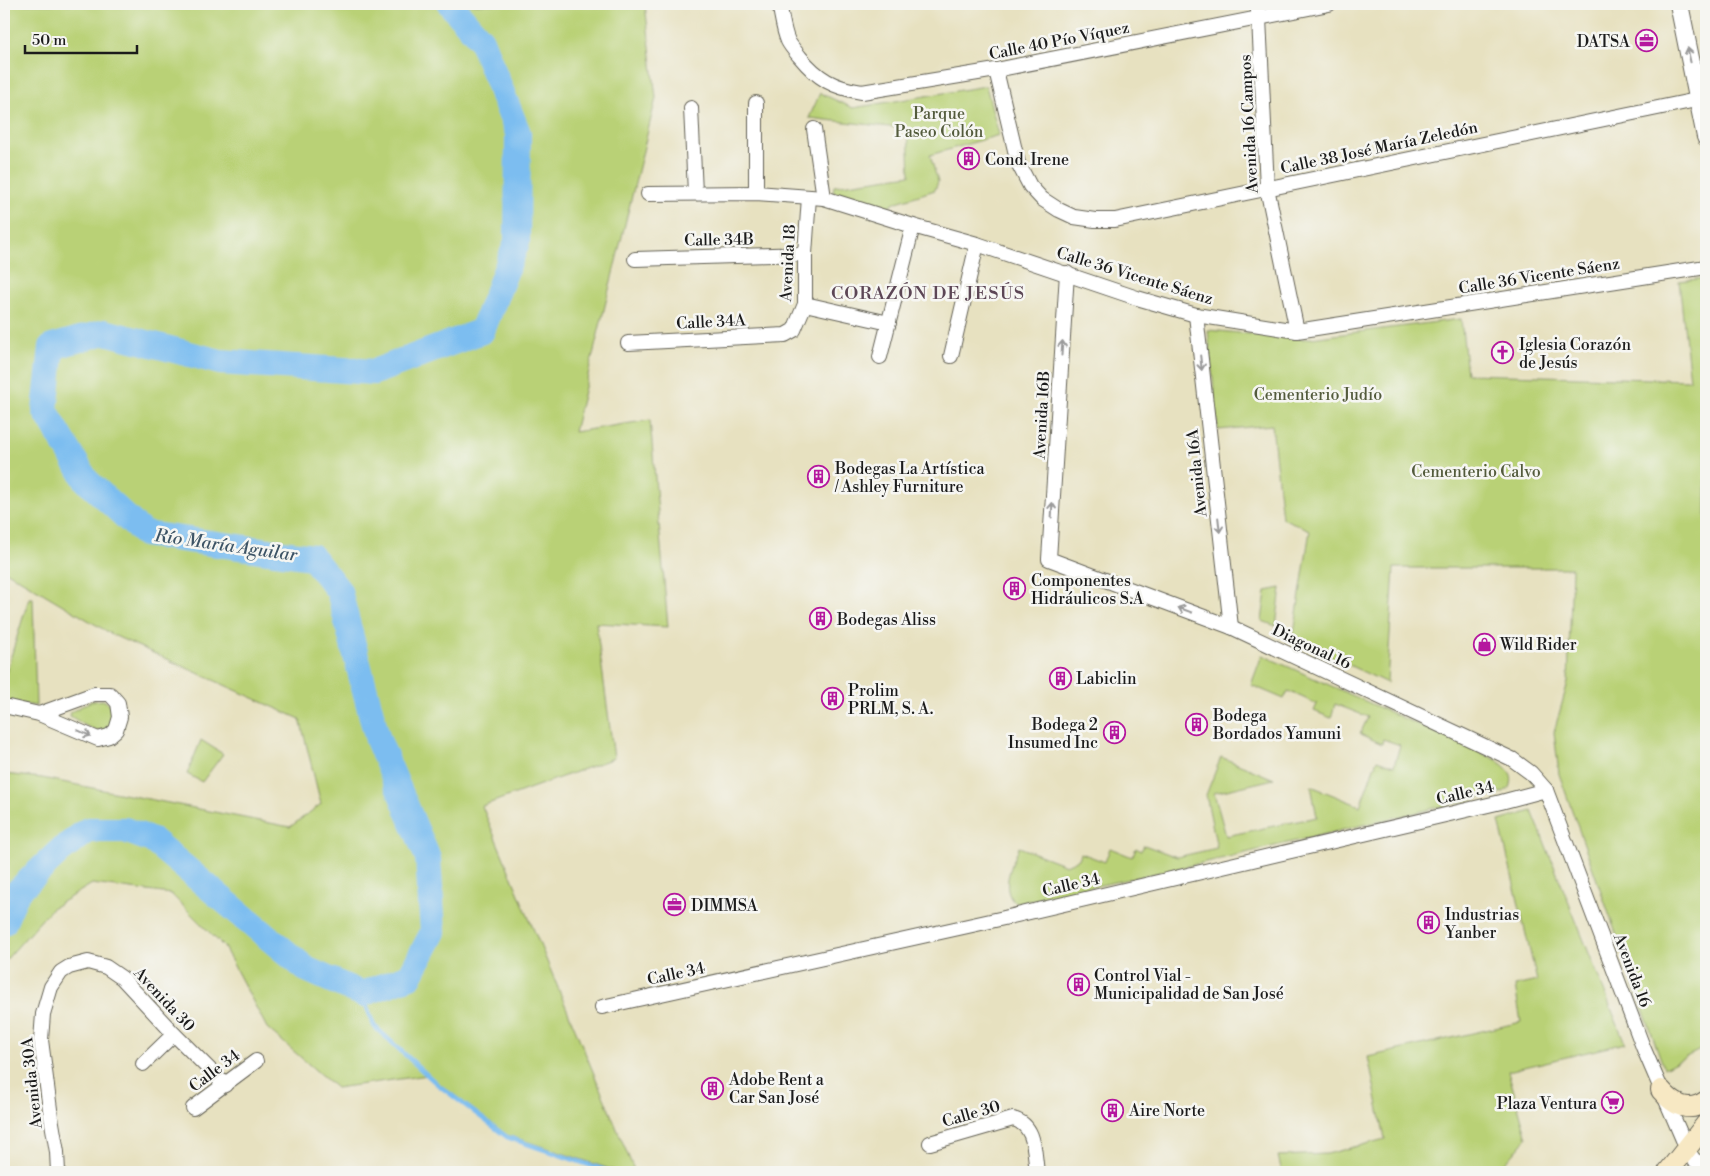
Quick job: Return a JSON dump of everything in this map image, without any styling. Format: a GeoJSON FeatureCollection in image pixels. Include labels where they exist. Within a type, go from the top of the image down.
{"type":"FeatureCollection","features":[{"type":"Feature","properties":{"kind":"main road"},"geometry":{"type":"LineString","coordinates":[[1661,1090],[1670,1101],[1679,1106],[1696,1106],[1706,1102]]}},
{"type":"Feature","properties":{"kind":"main road"},"geometry":{"type":"LineString","coordinates":[[1668,1172],[1696,1159],[1706,1124]]}},
{"type":"Feature","properties":{"kind":"street","name":"Calle 40 Pío Víquez"},"geometry":{"type":"LineString","coordinates":[[779,4],[789,44],[810,69],[825,80],[843,89],[862,92],[996,70],[1329,4]]}},
{"type":"Feature","properties":{"kind":"street","name":"Avenida 16 Campos"},"geometry":{"type":"LineString","coordinates":[[1257,4],[1260,18],[1267,188],[1297,331]]}},
{"type":"Feature","properties":{"kind":"street"},"geometry":{"type":"LineString","coordinates":[[1679,4],[1702,99],[1706,137]]}},
{"type":"Feature","properties":{"kind":"street","name":"Calle 38 José María Zeledón"},"geometry":{"type":"LineString","coordinates":[[996,70],[1018,163],[1030,186],[1042,199],[1060,210],[1074,217],[1096,220],[1115,220],[1702,99]]}},
{"type":"Feature","properties":{"kind":"street"},"geometry":{"type":"LineString","coordinates":[[756,103],[756,193]]}},
{"type":"Feature","properties":{"kind":"street"},"geometry":{"type":"LineString","coordinates":[[691,108],[695,193]]}},
{"type":"Feature","properties":{"kind":"street"},"geometry":{"type":"LineString","coordinates":[[814,129],[824,198]]}},
{"type":"Feature","properties":{"kind":"street","name":"Calle 36 Vicente Sáenz"},"geometry":{"type":"LineString","coordinates":[[648,194],[756,193],[824,198],[977,244],[1137,298],[1196,315],[1297,331],[1706,267]]}},
{"type":"Feature","properties":{"kind":"street","name":"Avenida 18"},"geometry":{"type":"LineString","coordinates":[[794,330],[805,304],[805,254],[809,197]]}},
{"type":"Feature","properties":{"kind":"street"},"geometry":{"type":"LineString","coordinates":[[880,357],[913,226]]}},
{"type":"Feature","properties":{"kind":"street"},"geometry":{"type":"LineString","coordinates":[[951,356],[977,244]]}},
{"type":"Feature","properties":{"kind":"street","name":"Calle 34B"},"geometry":{"type":"LineString","coordinates":[[635,259],[805,254]]}},
{"type":"Feature","properties":{"kind":"street","name":"Avenida 16B"},"geometry":{"type":"LineString","coordinates":[[1049,559],[1067,273]]}},
{"type":"Feature","properties":{"kind":"street"},"geometry":{"type":"LineString","coordinates":[[805,304],[889,323]]}},
{"type":"Feature","properties":{"kind":"street","name":"Avenida 16A"},"geometry":{"type":"LineString","coordinates":[[1196,315],[1231,627]]}},
{"type":"Feature","properties":{"kind":"street","name":"Calle 34A"},"geometry":{"type":"LineString","coordinates":[[628,343],[785,335],[794,330]]}},
{"type":"Feature","properties":{"kind":"street","name":"Diagonal 16"},"geometry":{"type":"LineString","coordinates":[[1049,559],[1231,627],[1512,759],[1531,773],[1546,790]]}},
{"type":"Feature","properties":{"kind":"street"},"geometry":{"type":"LineString","coordinates":[[4,706],[39,714],[98,739],[109,736],[116,730],[120,717],[118,703],[110,694],[94,694],[39,714]]}},
{"type":"Feature","properties":{"kind":"street","name":"Calle 34"},"geometry":{"type":"LineString","coordinates":[[602,1007],[1004,918],[1502,802],[1546,790]]}},
{"type":"Feature","properties":{"kind":"street","name":"Avenida 16"},"geometry":{"type":"LineString","coordinates":[[1546,790],[1643,1047],[1661,1090],[1696,1159]]}},
{"type":"Feature","properties":{"kind":"street","name":"Avenida 30"},"geometry":{"type":"LineString","coordinates":[[69,967],[88,962],[106,967],[122,978],[225,1085]]}},
{"type":"Feature","properties":{"kind":"street","name":"Avenida 30A"},"geometry":{"type":"LineString","coordinates":[[58,1172],[42,1040],[43,1014],[52,987],[61,972],[69,967]]}},
{"type":"Feature","properties":{"kind":"street"},"geometry":{"type":"LineString","coordinates":[[143,1064],[174,1034]]}},
{"type":"Feature","properties":{"kind":"street","name":"Calle 34"},"geometry":{"type":"LineString","coordinates":[[193,1108],[256,1061]]}},
{"type":"Feature","properties":{"kind":"street","name":"Calle 30"},"geometry":{"type":"LineString","coordinates":[[930,1143],[1006,1120],[1021,1121],[1031,1133],[1037,1172]]}},
{"type":"Feature","properties":{"kind":"green space"},"geometry":{"type":"Polygon","coordinates":[[[4,4],[645,4],[656,98],[574,432],[650,420],[668,627],[596,623],[614,758],[482,806],[635,1172],[619,1172],[507,1135],[428,1075],[336,1088],[267,1028],[224,947],[171,894],[92,884],[52,908],[4,962],[4,774],[42,778],[290,827],[321,804],[300,719],[113,635],[4,570],[4,4]]]}},
{"type":"Feature","properties":{"kind":"green space","name":"Parque Paseo Colón"},"geometry":{"type":"Polygon","coordinates":[[[986,86],[999,135],[930,155],[938,182],[935,190],[897,202],[886,208],[833,192],[834,186],[910,175],[908,129],[809,118],[820,93],[853,108],[986,86]]]}},
{"type":"Feature","properties":{"kind":"green space","name":"Cementerio Calvo"},"geometry":{"type":"Polygon","coordinates":[[[1706,278],[1706,1051],[1704,1048],[1664,1068],[1559,774],[1554,732],[1568,682],[1572,568],[1394,568],[1387,683],[1293,639],[1310,530],[1282,518],[1272,425],[1218,430],[1208,330],[1303,339],[1461,319],[1467,374],[1690,380],[1679,281],[1706,278]]]}},
{"type":"Feature","properties":{"kind":"green space"},"geometry":{"type":"Polygon","coordinates":[[[1281,588],[1276,626],[1262,621],[1266,591],[1281,588]]]}},
{"type":"Feature","properties":{"kind":"green space"},"geometry":{"type":"Polygon","coordinates":[[[29,598],[33,598],[36,706],[4,701],[4,679],[29,598]]]}},
{"type":"Feature","properties":{"kind":"green space"},"geometry":{"type":"Polygon","coordinates":[[[1262,655],[1497,760],[1510,772],[1512,779],[1510,788],[1503,792],[1220,859],[1019,903],[1012,900],[1009,894],[1008,880],[1019,847],[1066,865],[1079,859],[1081,853],[1105,862],[1110,848],[1132,857],[1136,848],[1141,851],[1144,845],[1177,857],[1217,848],[1206,795],[1221,757],[1274,779],[1214,793],[1226,836],[1317,817],[1311,786],[1360,806],[1377,760],[1394,766],[1400,745],[1383,739],[1382,744],[1360,734],[1368,717],[1335,704],[1331,718],[1314,711],[1317,704],[1288,691],[1284,699],[1251,685],[1262,655]]]}},
{"type":"Feature","properties":{"kind":"green space"},"geometry":{"type":"Polygon","coordinates":[[[103,700],[114,707],[113,721],[106,729],[95,730],[70,716],[71,712],[91,701],[103,700]]]}},
{"type":"Feature","properties":{"kind":"green space"},"geometry":{"type":"Polygon","coordinates":[[[201,740],[223,754],[202,782],[187,774],[201,740]]]}},
{"type":"Feature","properties":{"kind":"green space"},"geometry":{"type":"Polygon","coordinates":[[[1532,811],[1625,1043],[1508,1071],[1527,1138],[1497,1172],[1282,1172],[1278,1156],[1327,1154],[1385,1139],[1368,1057],[1521,1022],[1515,986],[1537,981],[1499,821],[1532,811]]]}},
{"type":"Feature","properties":{"kind":"waterway","name":"Río María Aguilar"},"geometry":{"type":"LineString","coordinates":[[4,922],[17,892],[60,851],[88,830],[125,830],[152,840],[306,969],[362,994],[410,976],[433,932],[428,858],[378,740],[339,591],[312,557],[144,534],[86,480],[45,410],[52,347],[105,332],[220,362],[374,372],[482,331],[517,242],[518,133],[481,40],[450,4]]}},
{"type":"Feature","properties":{"kind":"waterway"},"geometry":{"type":"LineString","coordinates":[[362,994],[374,1026],[437,1084],[507,1137],[610,1172]]}},
{"type":"Feature","properties":{"kind":"railway"},"geometry":{"type":"LineString","coordinates":[[1703,1172],[1706,1169]]}},
{"type":"Feature","properties":{"kind":"place","name":"DATSA"},"geometry":{"type":"Point","coordinates":[1646,41]}},
{"type":"Feature","properties":{"kind":"place","name":"Cond. Irene"},"geometry":{"type":"Point","coordinates":[969,159]}},
{"type":"Feature","properties":{"kind":"place","name":"Iglesia Corazón de Jesús"},"geometry":{"type":"Point","coordinates":[1503,353]}},
{"type":"Feature","properties":{"kind":"place","name":"Bodegas La Artística / Ashley Furniture"},"geometry":{"type":"Point","coordinates":[819,477]}},
{"type":"Feature","properties":{"kind":"place","name":"Componentes Hidráulicos S.A"},"geometry":{"type":"Point","coordinates":[1015,589]}},
{"type":"Feature","properties":{"kind":"place","name":"Bodegas Aliss"},"geometry":{"type":"Point","coordinates":[821,619]}},
{"type":"Feature","properties":{"kind":"place","name":"Wild Rider"},"geometry":{"type":"Point","coordinates":[1484,644]}},
{"type":"Feature","properties":{"kind":"place","name":"Labiclin"},"geometry":{"type":"Point","coordinates":[1060,678]}},
{"type":"Feature","properties":{"kind":"place","name":"Prolim PRLM, S. A."},"geometry":{"type":"Point","coordinates":[832,699]}},
{"type":"Feature","properties":{"kind":"place","name":"Bodega Bordados Yamuni"},"geometry":{"type":"Point","coordinates":[1197,724]}},
{"type":"Feature","properties":{"kind":"place","name":"Bodega 2 Insumed Inc"},"geometry":{"type":"Point","coordinates":[1114,733]}},
{"type":"Feature","properties":{"kind":"place","name":"DIMMSA"},"geometry":{"type":"Point","coordinates":[675,905]}},
{"type":"Feature","properties":{"kind":"place","name":"Industrias Yanber"},"geometry":{"type":"Point","coordinates":[1429,923]}},
{"type":"Feature","properties":{"kind":"place","name":"Control Vial - Municipalidad de San José"},"geometry":{"type":"Point","coordinates":[1078,984]}},
{"type":"Feature","properties":{"kind":"place","name":"Adobe Rent a Car San José"},"geometry":{"type":"Point","coordinates":[713,1088]}},
{"type":"Feature","properties":{"kind":"place","name":"Plaza Ventura"},"geometry":{"type":"Point","coordinates":[1613,1103]}},
{"type":"Feature","properties":{"kind":"place","name":"Aire Norte"},"geometry":{"type":"Point","coordinates":[1113,1110]}},
{"type":"Feature","properties":{"kind":"district","name":"CORAZÓN DE JESÚS"},"geometry":{"type":"Point","coordinates":[928,293]}},
{"type":"Feature","properties":{"kind":"park label","name":"Cementerio Judío"},"geometry":{"type":"Point","coordinates":[1318,394]}}]}
